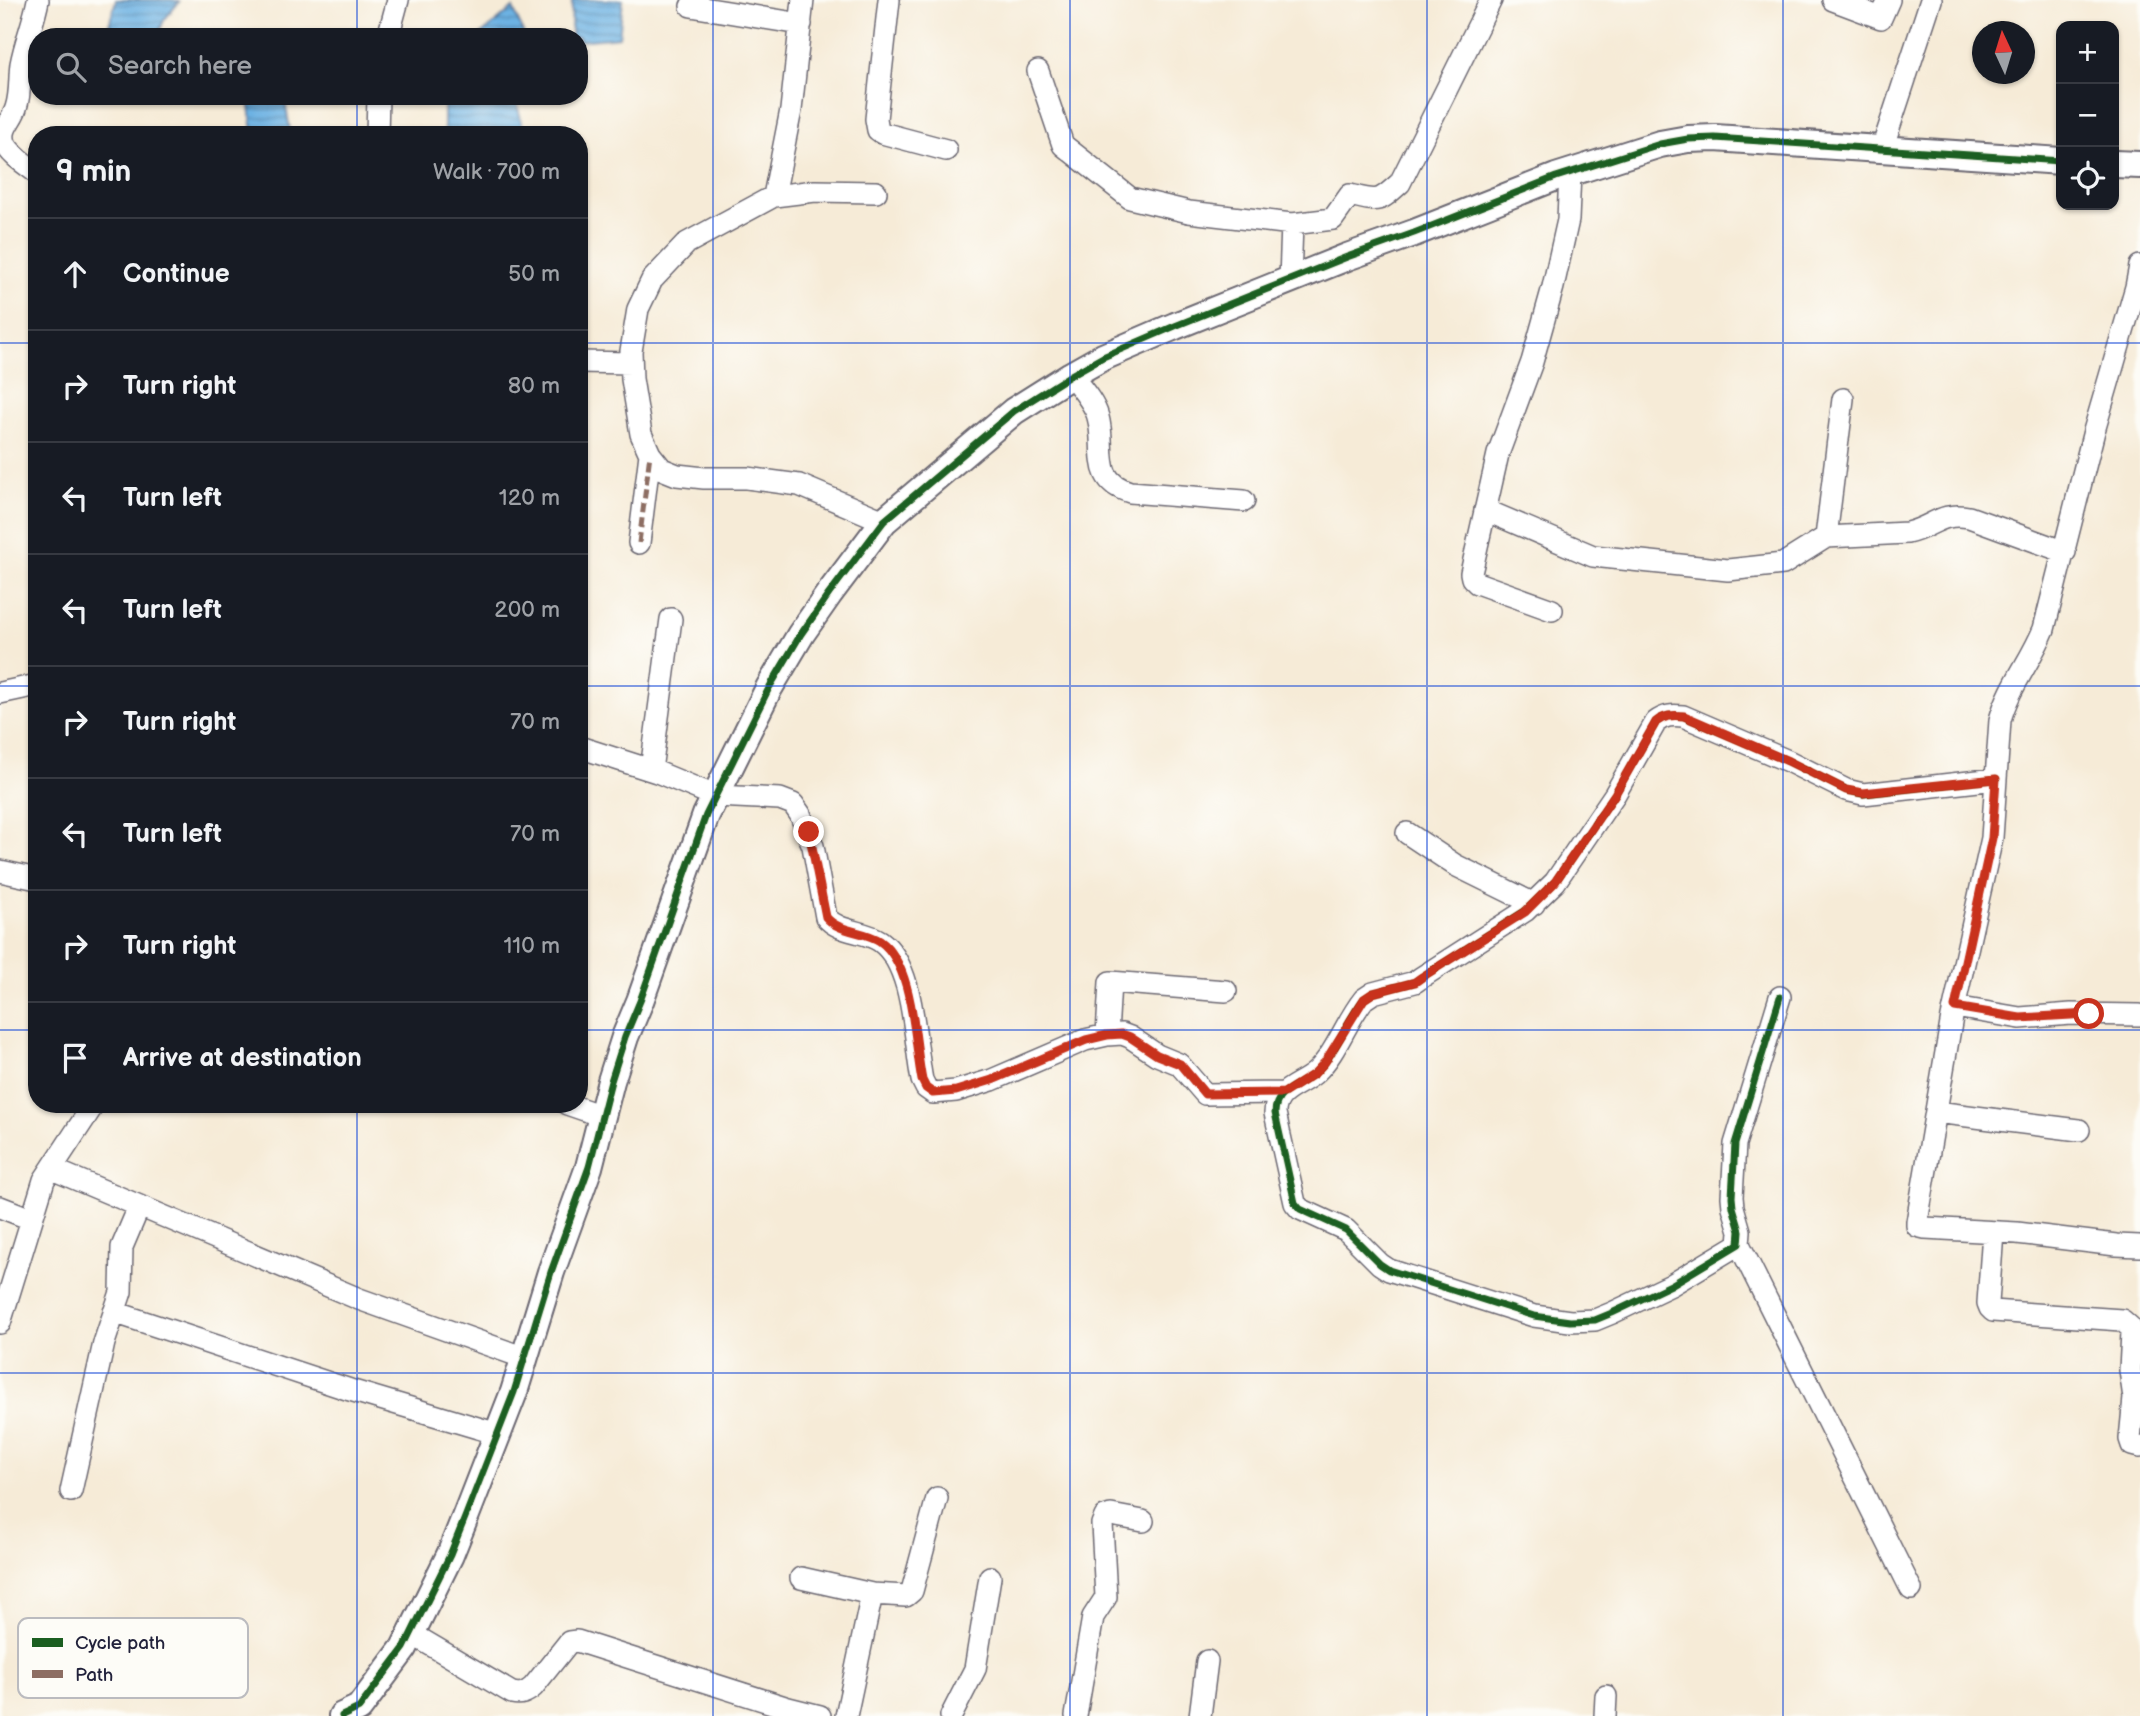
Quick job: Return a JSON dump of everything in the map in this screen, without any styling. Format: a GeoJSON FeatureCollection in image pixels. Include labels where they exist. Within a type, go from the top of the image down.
{"type":"FeatureCollection","features":[{"type":"Feature","properties":{"kind":"street"},"geometry":{"type":"LineString","coordinates":[[31,28],[38,0]]}},
{"type":"Feature","properties":{"kind":"street"},"geometry":{"type":"LineString","coordinates":[[390,28],[398,0]]}},
{"type":"Feature","properties":{"kind":"street"},"geometry":{"type":"LineString","coordinates":[[774,196],[790,110],[803,0]]}},
{"type":"Feature","properties":{"kind":"street"},"geometry":{"type":"LineString","coordinates":[[889,0],[876,119],[878,130],[946,150]]}},
{"type":"Feature","properties":{"kind":"street"},"geometry":{"type":"LineString","coordinates":[[1038,71],[1063,145],[1130,198],[1189,212],[1292,224],[1333,219],[1350,195],[1373,201],[1382,199],[1400,183],[1491,0]]}},
{"type":"Feature","properties":{"kind":"street"},"geometry":{"type":"LineString","coordinates":[[1833,0],[1881,18],[1889,0]]}},
{"type":"Feature","properties":{"kind":"street"},"geometry":{"type":"LineString","coordinates":[[1882,149],[1931,0]]}},
{"type":"Feature","properties":{"kind":"street"},"geometry":{"type":"LineString","coordinates":[[691,6],[801,24]]}},
{"type":"Feature","properties":{"kind":"street"},"geometry":{"type":"LineString","coordinates":[[28,38],[21,65],[18,103],[14,116],[4,130],[4,141],[28,165]]}},
{"type":"Feature","properties":{"kind":"street"},"geometry":{"type":"LineString","coordinates":[[377,126],[378,105]]}},
{"type":"Feature","properties":{"kind":"street"},"geometry":{"type":"LineString","coordinates":[[355,1714],[412,1634],[450,1555],[498,1434],[589,1167],[625,1037],[715,796],[769,688],[801,634],[884,521],[1014,411],[1103,357],[1290,280],[1570,172],[1660,144],[1715,138],[2056,161]]}},
{"type":"Feature","properties":{"kind":"street"},"geometry":{"type":"LineString","coordinates":[[2119,164],[2140,165]]}},
{"type":"Feature","properties":{"kind":"street"},"geometry":{"type":"LineString","coordinates":[[1552,610],[1477,583],[1471,573],[1498,453],[1532,362],[1553,287],[1568,220],[1570,172]]}},
{"type":"Feature","properties":{"kind":"street"},"geometry":{"type":"LineString","coordinates":[[876,192],[815,191],[774,196],[687,243],[652,280],[638,309],[631,363],[642,434],[650,454],[662,469],[677,475],[747,478],[799,485],[884,521]]}},
{"type":"Feature","properties":{"kind":"street"},"geometry":{"type":"LineString","coordinates":[[1290,280],[1292,224]]}},
{"type":"Feature","properties":{"kind":"street"},"geometry":{"type":"LineString","coordinates":[[2140,266],[2094,431],[2044,629],[2005,702],[2000,720],[1992,838],[1955,1007],[1917,1222],[1917,1226],[1925,1228],[2017,1233],[2140,1246]]}},
{"type":"Feature","properties":{"kind":"street"},"geometry":{"type":"LineString","coordinates":[[588,362],[631,363]]}},
{"type":"Feature","properties":{"kind":"street"},"geometry":{"type":"LineString","coordinates":[[1071,375],[1098,414],[1104,470],[1109,481],[1118,488],[1130,492],[1244,501]]}},
{"type":"Feature","properties":{"kind":"street"},"geometry":{"type":"LineString","coordinates":[[1826,537],[1843,400]]}},
{"type":"Feature","properties":{"kind":"street"},"geometry":{"type":"LineString","coordinates":[[639,543],[650,454]]}},
{"type":"Feature","properties":{"kind":"street"},"geometry":{"type":"LineString","coordinates":[[1486,510],[1593,556],[1728,570],[1783,564],[1826,537],[1907,533],[1955,514],[2065,552]]}},
{"type":"Feature","properties":{"kind":"street"},"geometry":{"type":"LineString","coordinates":[[651,770],[671,619]]}},
{"type":"Feature","properties":{"kind":"street"},"geometry":{"type":"LineString","coordinates":[[0,693],[28,687]]}},
{"type":"Feature","properties":{"kind":"street"},"geometry":{"type":"LineString","coordinates":[[1739,1244],[1671,1285],[1595,1320],[1570,1321],[1534,1316],[1403,1276],[1380,1264],[1346,1230],[1300,1209],[1291,1195],[1275,1104],[1284,1093],[1314,1074],[1325,1062],[1364,999],[1373,993],[1415,982],[1534,904],[1555,882],[1615,794],[1656,722],[1662,717],[1684,716],[1788,761],[1846,790],[1863,793],[1996,779]]}},
{"type":"Feature","properties":{"kind":"street"},"geometry":{"type":"LineString","coordinates":[[588,750],[651,770],[715,796],[780,799],[793,804],[813,846],[826,917],[837,926],[873,937],[883,943],[900,967],[908,995],[922,1080],[926,1088],[933,1093],[956,1091],[992,1080],[1086,1040],[1122,1034],[1157,1055],[1180,1064],[1205,1094],[1284,1093]]}},
{"type":"Feature","properties":{"kind":"street"},"geometry":{"type":"LineString","coordinates":[[1406,834],[1455,865],[1534,904]]}},
{"type":"Feature","properties":{"kind":"street"},"geometry":{"type":"LineString","coordinates":[[0,871],[28,877]]}},
{"type":"Feature","properties":{"kind":"street"},"geometry":{"type":"LineString","coordinates":[[1107,1035],[1110,982],[1226,991]]}},
{"type":"Feature","properties":{"kind":"street"},"geometry":{"type":"LineString","coordinates":[[1780,997],[1735,1144],[1733,1207],[1740,1231],[1739,1244],[1911,1589]]}},
{"type":"Feature","properties":{"kind":"street"},"geometry":{"type":"LineString","coordinates":[[1955,1007],[2020,1018],[2071,1014],[2140,1015]]}},
{"type":"Feature","properties":{"kind":"street"},"geometry":{"type":"LineString","coordinates":[[588,1111],[602,1116]]}},
{"type":"Feature","properties":{"kind":"street"},"geometry":{"type":"LineString","coordinates":[[1936,1112],[2079,1130]]}},
{"type":"Feature","properties":{"kind":"street"},"geometry":{"type":"LineString","coordinates":[[0,1323],[8,1269],[31,1219],[44,1180],[88,1113]]}},
{"type":"Feature","properties":{"kind":"street"},"geometry":{"type":"LineString","coordinates":[[52,1169],[359,1299],[525,1357]]}},
{"type":"Feature","properties":{"kind":"street"},"geometry":{"type":"LineString","coordinates":[[0,1207],[31,1219]]}},
{"type":"Feature","properties":{"kind":"street"},"geometry":{"type":"LineString","coordinates":[[71,1491],[104,1343],[122,1281],[120,1255],[139,1207]]}},
{"type":"Feature","properties":{"kind":"street"},"geometry":{"type":"LineString","coordinates":[[1993,1232],[1988,1303],[1993,1311],[2122,1320],[2130,1327],[2130,1370],[2134,1398],[2130,1439],[2132,1445],[2140,1447]]}},
{"type":"Feature","properties":{"kind":"street"},"geometry":{"type":"LineString","coordinates":[[114,1312],[350,1390],[498,1434]]}},
{"type":"Feature","properties":{"kind":"street"},"geometry":{"type":"LineString","coordinates":[[801,1578],[872,1594],[906,1596],[912,1591],[937,1498]]}},
{"type":"Feature","properties":{"kind":"street"},"geometry":{"type":"LineString","coordinates":[[1076,1716],[1093,1617],[1106,1597],[1102,1524],[1105,1517],[1111,1515],[1143,1521]]}},
{"type":"Feature","properties":{"kind":"street"},"geometry":{"type":"LineString","coordinates":[[951,1716],[975,1669],[990,1577]]}},
{"type":"Feature","properties":{"kind":"street"},"geometry":{"type":"LineString","coordinates":[[846,1716],[872,1594]]}},
{"type":"Feature","properties":{"kind":"street"},"geometry":{"type":"LineString","coordinates":[[412,1634],[512,1693],[520,1695],[533,1687],[569,1642],[577,1641],[751,1697],[820,1716]]}},
{"type":"Feature","properties":{"kind":"street"},"geometry":{"type":"LineString","coordinates":[[1200,1716],[1207,1661]]}},
{"type":"Feature","properties":{"kind":"water"},"geometry":{"type":"Polygon","coordinates":[[[116,0],[179,2],[161,28],[114,28],[109,25],[116,0]]]}},
{"type":"Feature","properties":{"kind":"water"},"geometry":{"type":"Polygon","coordinates":[[[572,0],[623,0],[619,37],[588,40],[588,28],[571,28],[572,0]]]}},
{"type":"Feature","properties":{"kind":"water"},"geometry":{"type":"Polygon","coordinates":[[[513,8],[521,28],[489,28],[513,8]]]}},
{"type":"Feature","properties":{"kind":"water"},"geometry":{"type":"Polygon","coordinates":[[[250,105],[286,105],[289,126],[252,126],[250,105]]]}},
{"type":"Feature","properties":{"kind":"water"},"geometry":{"type":"Polygon","coordinates":[[[444,105],[517,105],[522,124],[521,126],[444,126],[444,105]]]}},
{"type":"Feature","properties":{"kind":"marked path"},"geometry":{"type":"LineString","coordinates":[[639,543],[650,454]]}},
{"type":"Feature","properties":{"kind":"cycle path"},"geometry":{"type":"LineString","coordinates":[[342,1716],[359,1708],[404,1648],[450,1555],[514,1392],[551,1272],[589,1167],[625,1037],[706,815],[769,688],[801,634],[884,521],[1014,411],[1103,357],[1347,257],[1556,177],[1660,144],[1715,138],[2056,161]]}},
{"type":"Feature","properties":{"kind":"cycle path"},"geometry":{"type":"LineString","coordinates":[[1780,997],[1735,1144],[1732,1197],[1740,1231],[1739,1244],[1671,1285],[1612,1313],[1595,1320],[1570,1321],[1534,1316],[1389,1270],[1346,1230],[1300,1209],[1295,1203],[1275,1113],[1279,1098],[1310,1077],[1323,1064],[1364,999],[1373,993],[1415,982],[1525,911],[1555,882],[1615,794],[1659,720],[1669,716],[1683,716],[1788,761],[1846,790],[1863,794],[1996,779]]}},
{"type":"Feature","properties":{"kind":"route"},"geometry":{"type":"LineString","coordinates":[[809,832],[826,917],[837,926],[873,937],[883,943],[900,967],[908,995],[922,1080],[926,1088],[933,1093],[956,1091],[992,1080],[1086,1040],[1122,1034],[1149,1051],[1180,1064],[1205,1094],[1284,1093],[1314,1074],[1325,1062],[1364,999],[1373,993],[1415,982],[1525,912],[1544,894],[1615,794],[1656,722],[1662,717],[1673,715],[1684,716],[1788,761],[1846,790],[1863,793],[1885,792],[1996,779],[1992,838],[1955,1007],[2020,1018],[2089,1014]]}}]}
